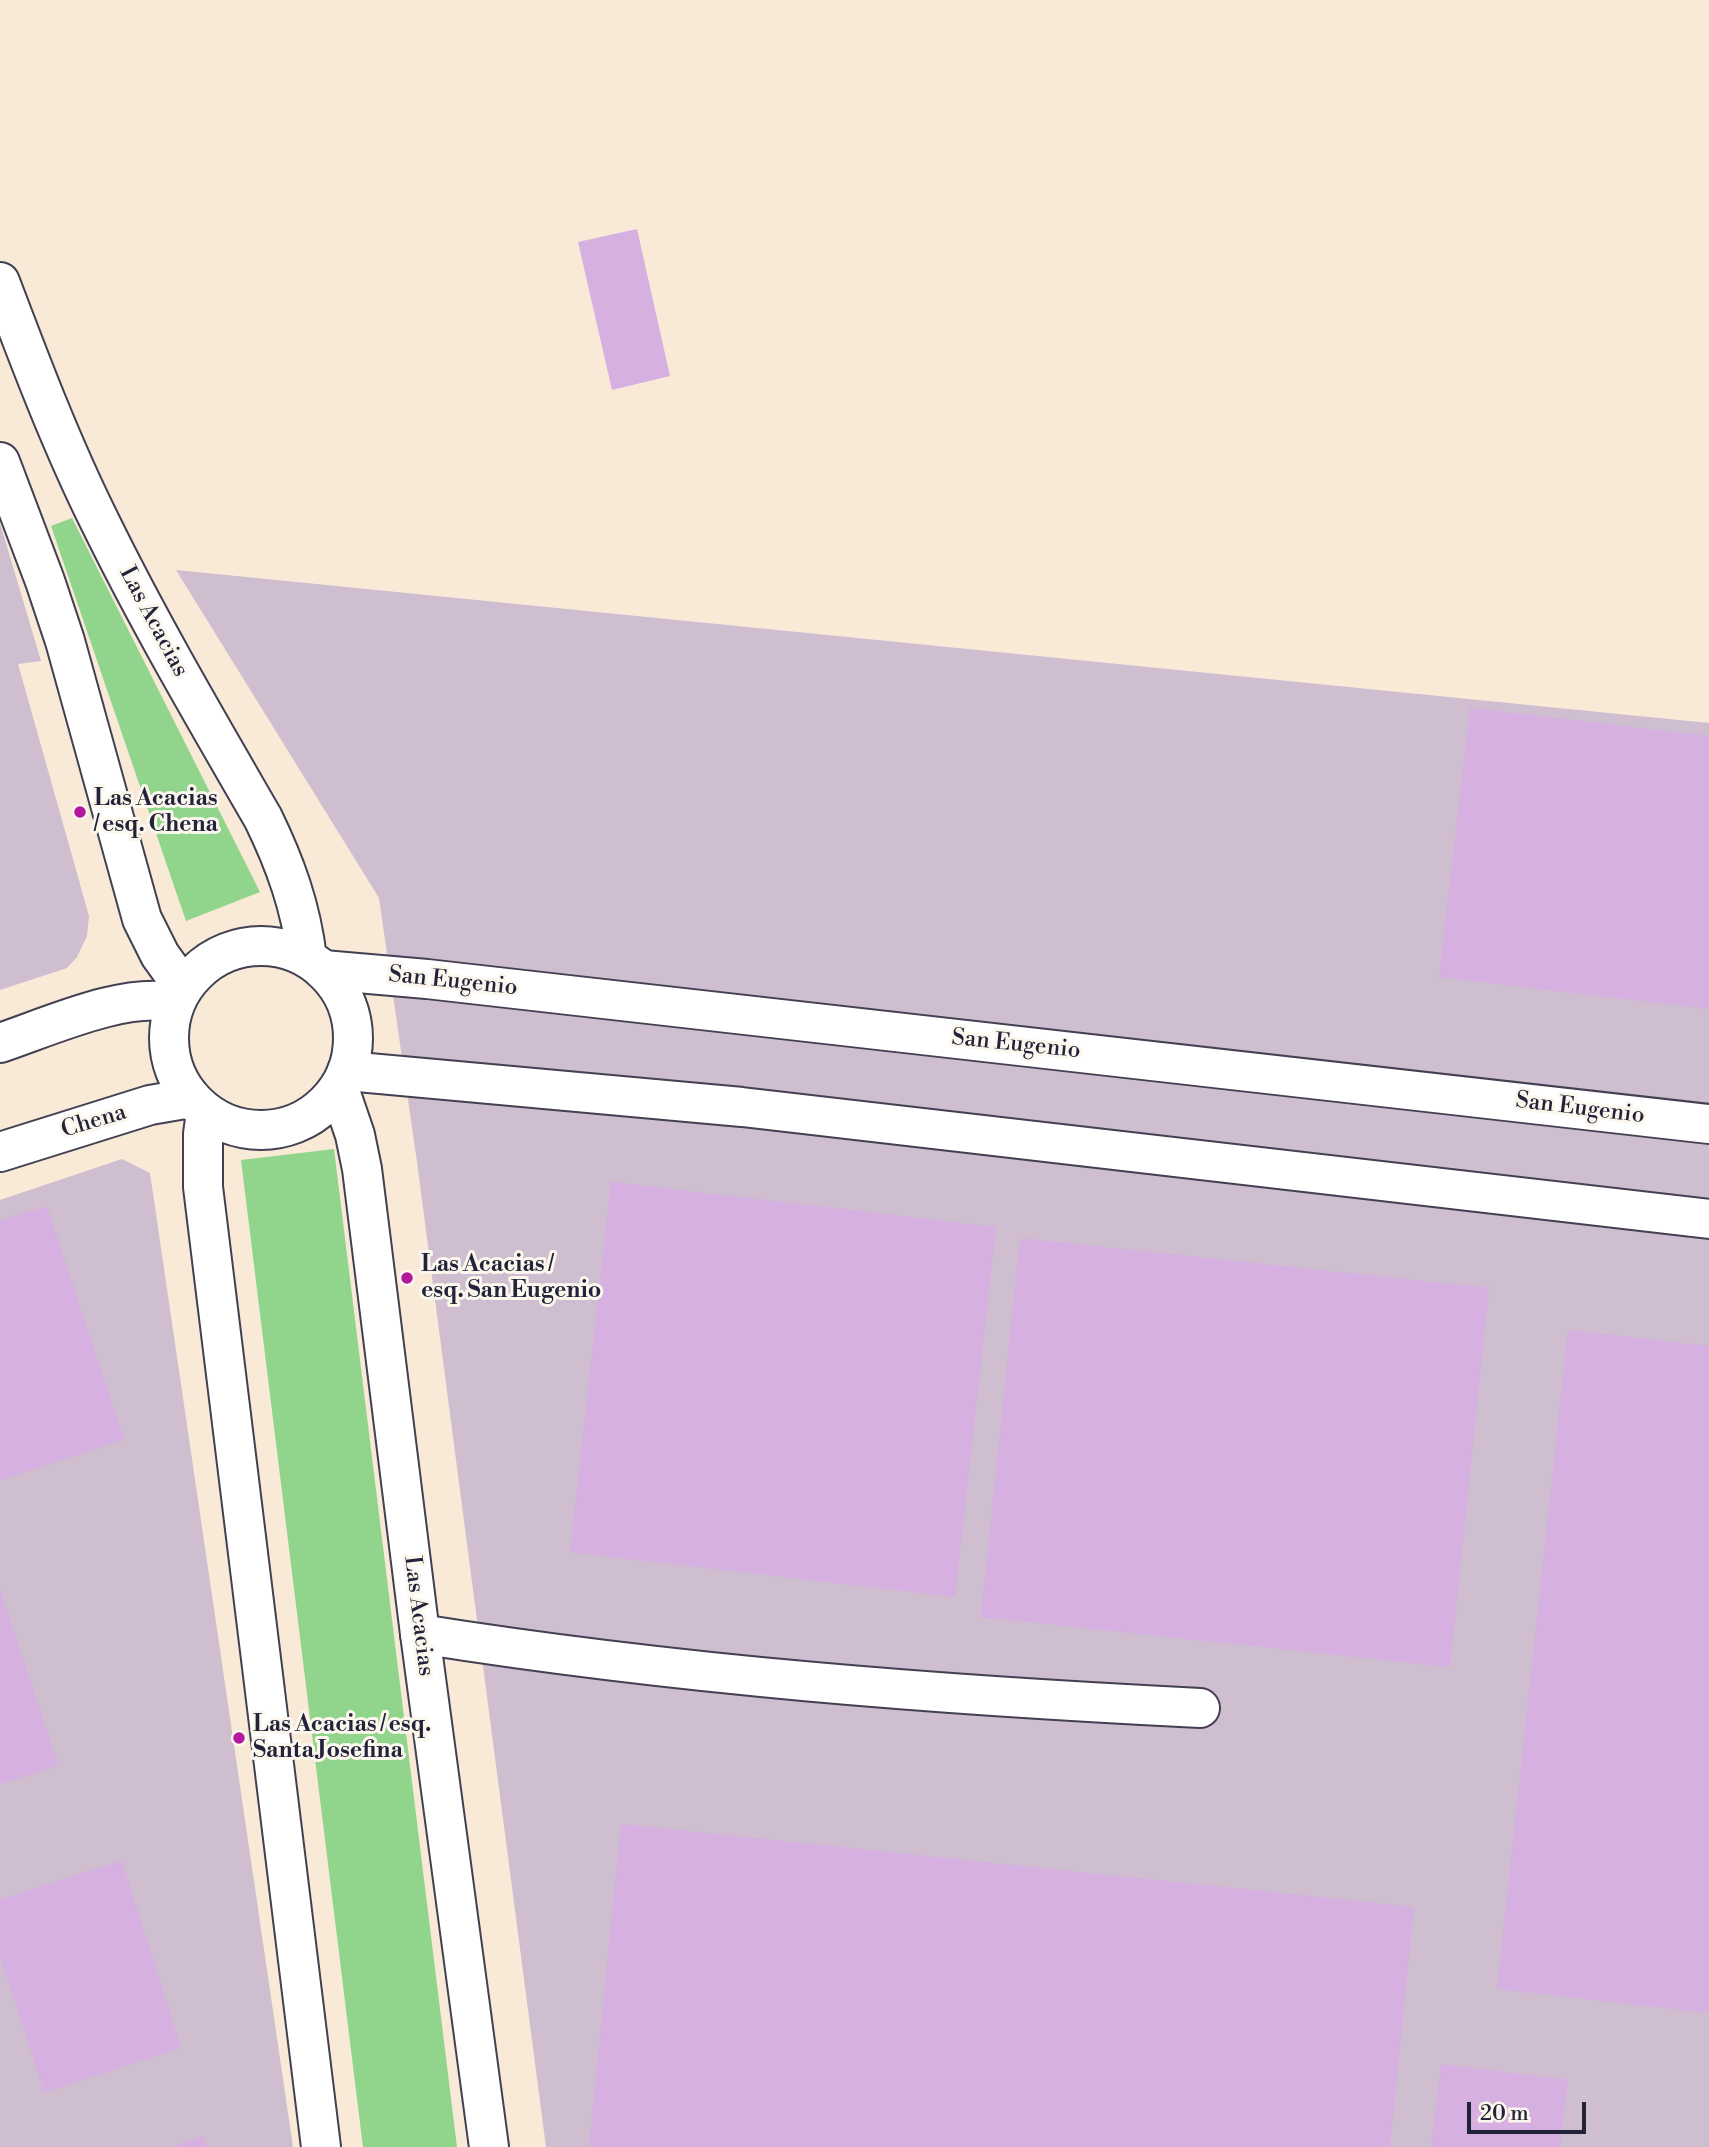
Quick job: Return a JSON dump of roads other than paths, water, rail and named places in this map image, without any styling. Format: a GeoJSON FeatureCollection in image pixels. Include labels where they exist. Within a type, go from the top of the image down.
{"type":"FeatureCollection","features":[{"type":"Feature","properties":{"kind":"main road","name":"Las Acacias"},"geometry":{"type":"LineString","coordinates":[[0,282],[65,444],[100,521],[145,612],[280,852],[315,964]]}},
{"type":"Feature","properties":{"kind":"main road"},"geometry":{"type":"LineString","coordinates":[[0,462],[65,641],[142,919],[179,995]]}},
{"type":"Feature","properties":{"kind":"main road"},"geometry":{"type":"LineString","coordinates":[[256,945],[291,950],[315,964],[335,984],[351,1016],[353,1034],[343,1079],[325,1105],[308,1118],[288,1127],[267,1130],[245,1129],[224,1123],[198,1105],[179,1081],[172,1063],[169,1043],[169,1023],[179,995],[194,973],[223,953],[256,945]]}},
{"type":"Feature","properties":{"kind":"main road","name":"San Eugenio"},"geometry":{"type":"LineString","coordinates":[[315,964],[427,979],[1709,1124]]}},
{"type":"Feature","properties":{"kind":"main road"},"geometry":{"type":"LineString","coordinates":[[0,1043],[109,1006],[179,995]]}},
{"type":"Feature","properties":{"kind":"main road","name":"Las Acacias"},"geometry":{"type":"LineString","coordinates":[[343,1079],[362,1169],[420,1634],[489,2147]]}},
{"type":"Feature","properties":{"kind":"main road"},"geometry":{"type":"LineString","coordinates":[[343,1079],[742,1107],[1709,1219]]}},
{"type":"Feature","properties":{"kind":"main road","name":"Chena"},"geometry":{"type":"LineString","coordinates":[[0,1152],[150,1105],[198,1105]]}},
{"type":"Feature","properties":{"kind":"main road"},"geometry":{"type":"LineString","coordinates":[[198,1105],[203,1144],[203,1187],[321,2147]]}},
{"type":"Feature","properties":{"kind":"main road"},"geometry":{"type":"LineString","coordinates":[[420,1634],[642,1663],[874,1688],[1001,1698],[1200,1708]]}},
{"type":"Feature","properties":{"kind":"place","name":"Las Acacias / esq. Chena"},"geometry":{"type":"Point","coordinates":[80,812]}},
{"type":"Feature","properties":{"kind":"place","name":"Las Acacias / esq. San Eugenio"},"geometry":{"type":"Point","coordinates":[407,1278]}},
{"type":"Feature","properties":{"kind":"place","name":"Las Acacias / esq. Santa Josefina"},"geometry":{"type":"Point","coordinates":[239,1738]}}]}
